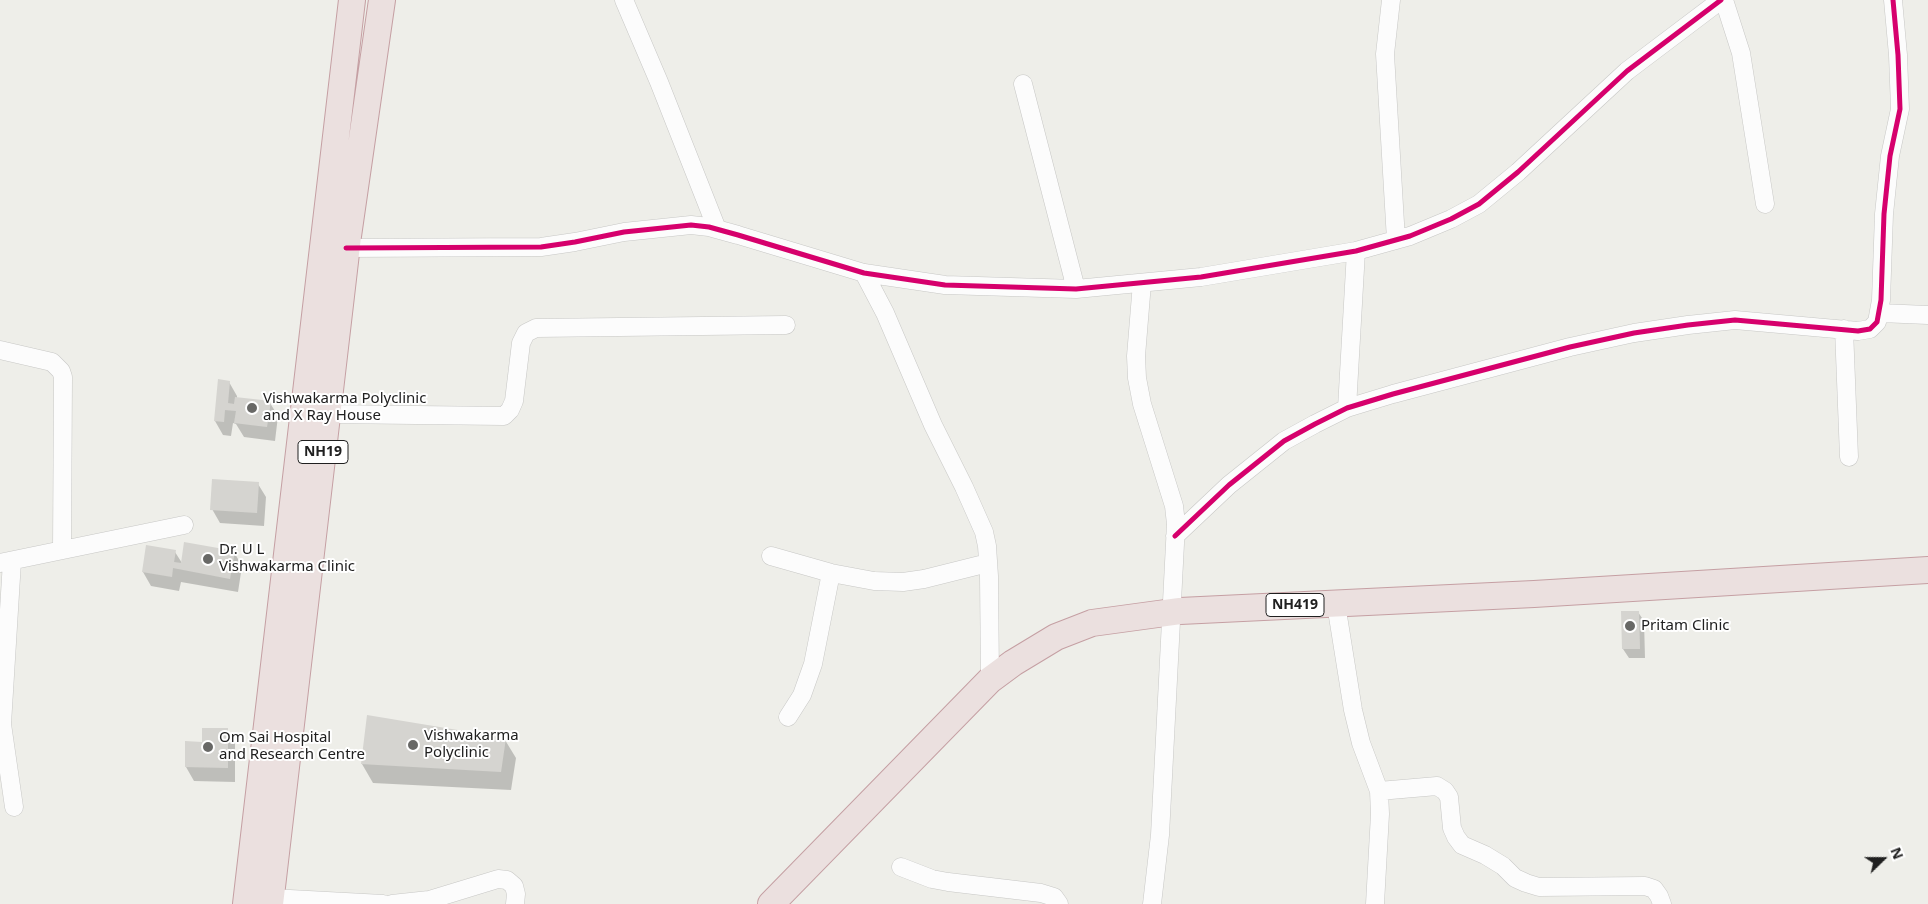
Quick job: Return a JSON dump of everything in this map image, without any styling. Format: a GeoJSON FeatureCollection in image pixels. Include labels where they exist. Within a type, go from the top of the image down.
{"type":"FeatureCollection","features":[{"type":"Feature","properties":{"kind":"highway","name":"NH19"},"geometry":{"type":"LineString","coordinates":[[262,902],[352,0]]}},
{"type":"Feature","properties":{"kind":"highway","name":"NH19"},"geometry":{"type":"LineString","coordinates":[[262,902],[327,414],[361,134],[382,0]]}},
{"type":"Feature","properties":{"kind":"highway","name":"NH419"},"geometry":{"type":"LineString","coordinates":[[771,904],[990,680],[1013,663],[1056,637],[1092,623],[1172,612],[1544,594],[1928,570]]}},
{"type":"Feature","properties":{"kind":"street"},"geometry":{"type":"LineString","coordinates":[[624,0],[659,82],[717,229]]}},
{"type":"Feature","properties":{"kind":"street"},"geometry":{"type":"LineString","coordinates":[[1391,0],[1385,54],[1396,240]]}},
{"type":"Feature","properties":{"kind":"street"},"geometry":{"type":"LineString","coordinates":[[346,248],[541,247],[624,232],[691,225],[717,229],[864,273],[945,285],[1076,289],[1201,278],[1356,251],[1396,240],[1451,219],[1479,204],[1518,172],[1627,71],[1723,0],[1741,53],[1765,204]]}},
{"type":"Feature","properties":{"kind":"street"},"geometry":{"type":"LineString","coordinates":[[1175,536],[1229,485],[1284,441],[1347,408],[1394,394],[1570,347],[1634,334],[1735,320],[1858,331],[1870,329],[1877,322],[1880,313],[1884,214],[1890,156],[1900,109],[1893,0]]}},
{"type":"Feature","properties":{"kind":"street"},"geometry":{"type":"LineString","coordinates":[[1023,84],[1076,289]]}},
{"type":"Feature","properties":{"kind":"street"},"geometry":{"type":"LineString","coordinates":[[1347,408],[1356,251]]}},
{"type":"Feature","properties":{"kind":"street"},"geometry":{"type":"LineString","coordinates":[[864,273],[885,312],[933,425],[978,517],[987,546],[990,680]]}},
{"type":"Feature","properties":{"kind":"street"},"geometry":{"type":"LineString","coordinates":[[1142,283],[1136,356],[1137,378],[1142,404],[1174,506],[1175,536],[1160,835],[1152,904]]}},
{"type":"Feature","properties":{"kind":"street"},"geometry":{"type":"LineString","coordinates":[[1880,313],[1928,315]]}},
{"type":"Feature","properties":{"kind":"street"},"geometry":{"type":"LineString","coordinates":[[327,414],[504,416],[510,410],[514,401],[521,343],[526,333],[536,328],[786,325]]}},
{"type":"Feature","properties":{"kind":"street"},"geometry":{"type":"LineString","coordinates":[[1844,329],[1849,457]]}},
{"type":"Feature","properties":{"kind":"street"},"geometry":{"type":"LineString","coordinates":[[0,350],[52,362],[61,370],[63,377],[62,550]]}},
{"type":"Feature","properties":{"kind":"street"},"geometry":{"type":"LineString","coordinates":[[14,807],[2,724],[6,562],[184,525]]}},
{"type":"Feature","properties":{"kind":"street"},"geometry":{"type":"LineString","coordinates":[[771,556],[831,573],[874,581],[903,582],[924,579],[988,563]]}},
{"type":"Feature","properties":{"kind":"street"},"geometry":{"type":"LineString","coordinates":[[788,717],[802,694],[813,664],[831,573]]}},
{"type":"Feature","properties":{"kind":"street"},"geometry":{"type":"LineString","coordinates":[[1336,604],[1353,710],[1361,743],[1378,791],[1380,814],[1375,904]]}},
{"type":"Feature","properties":{"kind":"street"},"geometry":{"type":"LineString","coordinates":[[1378,791],[1437,786],[1446,791],[1449,798],[1452,828],[1462,845],[1503,866],[1515,878],[1526,883],[1539,887],[1645,886],[1654,888],[1662,904]]}},
{"type":"Feature","properties":{"kind":"street"},"geometry":{"type":"LineString","coordinates":[[901,867],[932,879],[948,882],[1041,893],[1054,897],[1059,904]]}},
{"type":"Feature","properties":{"kind":"street"},"geometry":{"type":"LineString","coordinates":[[392,904],[429,900],[498,879],[507,880],[514,886],[516,894],[515,904]]}},
{"type":"Feature","properties":{"kind":"street"},"geometry":{"type":"LineString","coordinates":[[262,902],[383,904]]}},
{"type":"Feature","properties":{"kind":"building"},"geometry":{"type":"Polygon","coordinates":[[[218,379],[230,381],[228,403],[234,404],[235,397],[271,401],[267,427],[234,423],[236,411],[225,410],[224,422],[214,421],[218,379]]]}},
{"type":"Feature","properties":{"kind":"building"},"geometry":{"type":"Polygon","coordinates":[[[212,479],[259,482],[257,513],[210,510],[212,479]]]}},
{"type":"Feature","properties":{"kind":"building"},"geometry":{"type":"Polygon","coordinates":[[[184,542],[235,551],[230,579],[173,568],[172,577],[142,572],[146,545],[176,550],[174,562],[181,563],[184,542]]]}},
{"type":"Feature","properties":{"kind":"building"},"geometry":{"type":"Polygon","coordinates":[[[1621,611],[1639,611],[1640,649],[1622,649],[1621,611]]]}},
{"type":"Feature","properties":{"kind":"building"},"geometry":{"type":"Polygon","coordinates":[[[367,715],[506,738],[501,772],[361,764],[367,715]]]}},
{"type":"Feature","properties":{"kind":"building"},"geometry":{"type":"Polygon","coordinates":[[[202,728],[228,728],[228,768],[185,767],[185,741],[202,742],[202,728]]]}},
{"type":"Feature","properties":{"kind":"cycle path"},"geometry":{"type":"LineString","coordinates":[[346,248],[541,247],[624,232],[691,225],[709,227],[738,235],[864,273],[945,285],[1076,289],[1201,277],[1356,251],[1410,236],[1451,219],[1479,204],[1518,172],[1627,71],[1721,0]]}},
{"type":"Feature","properties":{"kind":"cycle path"},"geometry":{"type":"LineString","coordinates":[[1175,536],[1229,485],[1284,441],[1347,408],[1393,394],[1570,347],[1634,333],[1688,325],[1735,320],[1858,331],[1870,329],[1877,322],[1881,300],[1884,214],[1890,156],[1900,109],[1893,0]]}},
{"type":"Feature","properties":{"kind":"place","name":"Vishwakarma Polyclinic and X Ray House"},"geometry":{"type":"Point","coordinates":[252,408]}},
{"type":"Feature","properties":{"kind":"place","name":"Dr. U L Vishwakarma Clinic"},"geometry":{"type":"Point","coordinates":[208,559]}},
{"type":"Feature","properties":{"kind":"place","name":"Pritam Clinic"},"geometry":{"type":"Point","coordinates":[1630,626]}},
{"type":"Feature","properties":{"kind":"place","name":"Vishwakarma Polyclinic"},"geometry":{"type":"Point","coordinates":[413,745]}},
{"type":"Feature","properties":{"kind":"place","name":"Om Sai Hospital and Research Centre"},"geometry":{"type":"Point","coordinates":[208,747]}}]}
